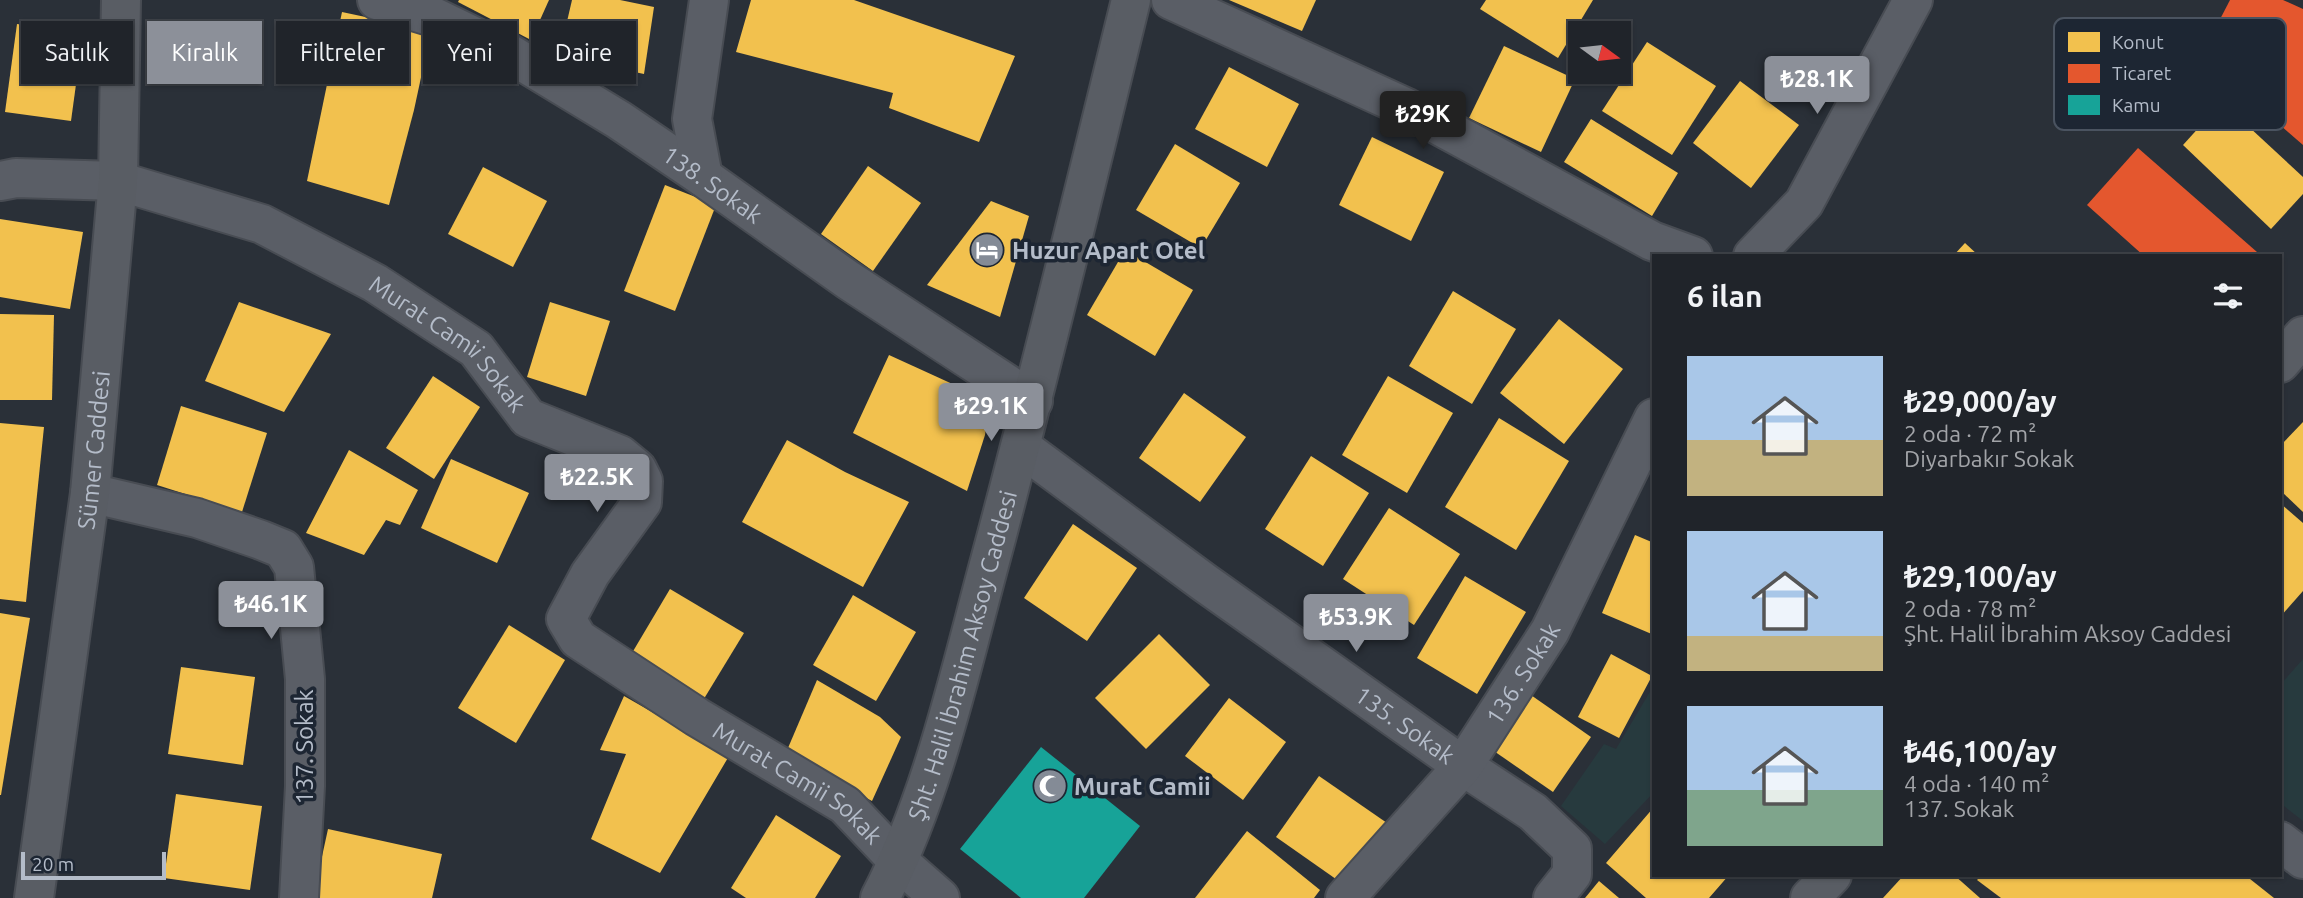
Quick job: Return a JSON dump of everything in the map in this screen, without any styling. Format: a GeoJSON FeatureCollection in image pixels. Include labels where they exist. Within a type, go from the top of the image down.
{"type":"FeatureCollection","features":[{"type":"Feature","properties":{"kind":"street","name":"Sümer Caddesi"},"geometry":{"type":"LineString","coordinates":[[34,898],[89,493],[118,181],[121,0]]}},
{"type":"Feature","properties":{"kind":"street","name":"138. Sokak"},"geometry":{"type":"LineString","coordinates":[[377,0],[436,18],[510,54],[619,120],[848,280],[1033,401]]}},
{"type":"Feature","properties":{"kind":"street"},"geometry":{"type":"LineString","coordinates":[[703,177],[692,119],[709,0]]}},
{"type":"Feature","properties":{"kind":"street","name":"Şht. Halil İbrahim Aksoy Caddesi"},"geometry":{"type":"LineString","coordinates":[[880,898],[899,862],[947,721],[1033,401],[1131,0]]}},
{"type":"Feature","properties":{"kind":"street"},"geometry":{"type":"LineString","coordinates":[[1171,0],[1405,107],[1652,241],[1688,254]]}},
{"type":"Feature","properties":{"kind":"street"},"geometry":{"type":"LineString","coordinates":[[1755,254],[1804,203],[1913,0]]}},
{"type":"Feature","properties":{"kind":"street"},"geometry":{"type":"LineString","coordinates":[[0,181],[16,178],[118,181]]}},
{"type":"Feature","properties":{"kind":"street","name":"Murat Camii Sokak"},"geometry":{"type":"LineString","coordinates":[[118,181],[262,224],[375,283],[476,349],[528,418],[620,456],[637,469],[643,481],[642,502],[590,574],[566,619],[578,639],[697,717],[845,805],[899,862],[940,898]]}},
{"type":"Feature","properties":{"kind":"street","name":"136. Sokak"},"geometry":{"type":"LineString","coordinates":[[1345,898],[1463,766],[1550,631],[1652,422]]}},
{"type":"Feature","properties":{"kind":"street","name":"135. Sokak"},"geometry":{"type":"LineString","coordinates":[[1021,447],[1205,583],[1463,766],[1533,812],[1572,849],[1572,874],[1553,898]]}},
{"type":"Feature","properties":{"kind":"street","name":"137. Sokak"},"geometry":{"type":"LineString","coordinates":[[89,493],[197,518],[261,540],[283,549],[294,567],[305,679],[305,786],[299,898]]}},
{"type":"Feature","properties":{"kind":"street"},"geometry":{"type":"LineString","coordinates":[[2282,843],[2303,859]]}},
{"type":"Feature","properties":{"kind":"street"},"geometry":{"type":"LineString","coordinates":[[1810,898],[1830,877]]}},
{"type":"Feature","properties":{"kind":"green space"},"geometry":{"type":"Polygon","coordinates":[[[2303,659],[2303,821],[2282,805],[2282,683],[2303,659]]]}},
{"type":"Feature","properties":{"kind":"green space"},"geometry":{"type":"Polygon","coordinates":[[[1652,688],[1652,794],[1605,844],[1561,806],[1604,744],[1616,749],[1652,688]]]}},
{"type":"Feature","properties":{"kind":"building: Konut"},"geometry":{"type":"Polygon","coordinates":[[[549,0],[540,21],[531,21],[531,40],[517,33],[517,21],[494,21],[458,2],[549,0]]]}},
{"type":"Feature","properties":{"kind":"building: Konut"},"geometry":{"type":"Polygon","coordinates":[[[572,0],[620,0],[654,7],[644,74],[636,72],[636,21],[567,21],[572,0]]]}},
{"type":"Feature","properties":{"kind":"building: Konut"},"geometry":{"type":"Polygon","coordinates":[[[751,0],[854,0],[1015,56],[979,142],[889,108],[893,93],[736,52],[751,0]]]}},
{"type":"Feature","properties":{"kind":"building: Konut"},"geometry":{"type":"Polygon","coordinates":[[[1229,0],[1316,0],[1302,31],[1229,0]]]}},
{"type":"Feature","properties":{"kind":"building: Konut"},"geometry":{"type":"Polygon","coordinates":[[[1486,0],[1593,0],[1580,21],[1568,21],[1568,41],[1558,58],[1480,9],[1486,0]]]}},
{"type":"Feature","properties":{"kind":"building: Konut"},"geometry":{"type":"Polygon","coordinates":[[[342,12],[384,21],[340,21],[342,12]]]}},
{"type":"Feature","properties":{"kind":"building: Konut"},"geometry":{"type":"Polygon","coordinates":[[[17,24],[21,25],[21,84],[76,84],[71,121],[5,112],[17,24]]]}},
{"type":"Feature","properties":{"kind":"building: Konut"},"geometry":{"type":"Polygon","coordinates":[[[409,26],[423,29],[423,68],[389,205],[307,181],[327,84],[409,84],[409,26]]]}},
{"type":"Feature","properties":{"kind":"building: Konut"},"geometry":{"type":"Polygon","coordinates":[[[1647,42],[1716,86],[1672,155],[1602,111],[1620,84],[1631,84],[1631,67],[1647,42]]]}},
{"type":"Feature","properties":{"kind":"building: Konut"},"geometry":{"type":"Polygon","coordinates":[[[1504,46],[1568,76],[1568,84],[1573,84],[1541,152],[1469,118],[1504,46]]]}},
{"type":"Feature","properties":{"kind":"building: Konut"},"geometry":{"type":"Polygon","coordinates":[[[1229,67],[1299,104],[1267,167],[1195,129],[1229,67]]]}},
{"type":"Feature","properties":{"kind":"building: Konut"},"geometry":{"type":"Polygon","coordinates":[[[1740,81],[1799,125],[1751,188],[1693,143],[1740,81]]]}},
{"type":"Feature","properties":{"kind":"building: Konut"},"geometry":{"type":"Polygon","coordinates":[[[1591,119],[1678,173],[1652,216],[1564,162],[1591,119]]]}},
{"type":"Feature","properties":{"kind":"building: Konut"},"geometry":{"type":"Polygon","coordinates":[[[2197,130],[2252,130],[2303,177],[2303,194],[2271,229],[2183,145],[2197,130]]]}},
{"type":"Feature","properties":{"kind":"building: Konut"},"geometry":{"type":"Polygon","coordinates":[[[1372,137],[1444,172],[1411,241],[1339,205],[1372,137]]]}},
{"type":"Feature","properties":{"kind":"building: Konut"},"geometry":{"type":"Polygon","coordinates":[[[1175,144],[1240,183],[1201,248],[1136,210],[1175,144]]]}},
{"type":"Feature","properties":{"kind":"building: Konut"},"geometry":{"type":"Polygon","coordinates":[[[868,166],[921,203],[873,271],[821,234],[868,166]]]}},
{"type":"Feature","properties":{"kind":"building: Konut"},"geometry":{"type":"Polygon","coordinates":[[[483,167],[547,201],[513,267],[448,234],[483,167]]]}},
{"type":"Feature","properties":{"kind":"building: Konut"},"geometry":{"type":"Polygon","coordinates":[[[665,185],[716,205],[675,311],[624,291],[665,185]]]}},
{"type":"Feature","properties":{"kind":"building: Konut","name":"Huzur Apart Otel"},"geometry":{"type":"Polygon","coordinates":[[[991,201],[1029,216],[1000,317],[927,285],[991,201]]]}},
{"type":"Feature","properties":{"kind":"building: Konut"},"geometry":{"type":"Polygon","coordinates":[[[0,219],[83,232],[70,309],[0,297],[0,219]]]}},
{"type":"Feature","properties":{"kind":"building: Konut"},"geometry":{"type":"Polygon","coordinates":[[[1965,243],[1977,254],[1955,254],[1965,243]]]}},
{"type":"Feature","properties":{"kind":"building: Konut"},"geometry":{"type":"Polygon","coordinates":[[[1125,250],[1193,290],[1155,356],[1087,315],[1125,250]]]}},
{"type":"Feature","properties":{"kind":"building: Konut"},"geometry":{"type":"Polygon","coordinates":[[[1453,291],[1516,329],[1472,404],[1409,366],[1453,291]]]}},
{"type":"Feature","properties":{"kind":"building: Konut"},"geometry":{"type":"Polygon","coordinates":[[[239,302],[331,334],[284,412],[205,381],[239,302]]]}},
{"type":"Feature","properties":{"kind":"building: Konut"},"geometry":{"type":"Polygon","coordinates":[[[550,302],[610,321],[586,396],[527,377],[550,302]]]}},
{"type":"Feature","properties":{"kind":"building: Konut"},"geometry":{"type":"Polygon","coordinates":[[[0,314],[54,315],[52,400],[0,400],[0,314]]]}},
{"type":"Feature","properties":{"kind":"building: Konut"},"geometry":{"type":"Polygon","coordinates":[[[1559,319],[1623,369],[1564,444],[1500,393],[1559,319]]]}},
{"type":"Feature","properties":{"kind":"building: Konut"},"geometry":{"type":"Polygon","coordinates":[[[889,355],[981,397],[988,415],[985,435],[967,491],[853,433],[889,355]]]}},
{"type":"Feature","properties":{"kind":"building: Konut"},"geometry":{"type":"Polygon","coordinates":[[[433,376],[480,407],[434,479],[386,448],[433,376]]]}},
{"type":"Feature","properties":{"kind":"building: Konut"},"geometry":{"type":"Polygon","coordinates":[[[1388,376],[1453,413],[1407,493],[1342,455],[1388,376]]]}},
{"type":"Feature","properties":{"kind":"building: Konut"},"geometry":{"type":"Polygon","coordinates":[[[1184,393],[1246,437],[1200,502],[1139,458],[1184,393]]]}},
{"type":"Feature","properties":{"kind":"building: Konut"},"geometry":{"type":"Polygon","coordinates":[[[181,406],[267,433],[242,512],[157,485],[181,406]]]}},
{"type":"Feature","properties":{"kind":"building: Konut"},"geometry":{"type":"Polygon","coordinates":[[[1499,418],[1569,461],[1516,550],[1445,507],[1499,418]]]}},
{"type":"Feature","properties":{"kind":"building: Konut"},"geometry":{"type":"Polygon","coordinates":[[[2303,422],[2303,512],[2282,492],[2282,444],[2303,422]]]}},
{"type":"Feature","properties":{"kind":"building: Konut"},"geometry":{"type":"Polygon","coordinates":[[[0,423],[44,427],[26,602],[0,599],[0,423]]]}},
{"type":"Feature","properties":{"kind":"building: Konut"},"geometry":{"type":"Polygon","coordinates":[[[787,440],[845,472],[909,502],[863,587],[742,522],[787,440]]]}},
{"type":"Feature","properties":{"kind":"building: Konut"},"geometry":{"type":"Polygon","coordinates":[[[349,450],[418,490],[400,525],[386,520],[364,555],[306,533],[349,450]]]}},
{"type":"Feature","properties":{"kind":"building: Konut"},"geometry":{"type":"Polygon","coordinates":[[[1311,456],[1369,493],[1323,566],[1265,529],[1311,456]]]}},
{"type":"Feature","properties":{"kind":"building: Konut"},"geometry":{"type":"Polygon","coordinates":[[[451,459],[529,493],[497,563],[421,528],[451,459]]]}},
{"type":"Feature","properties":{"kind":"building: Konut"},"geometry":{"type":"Polygon","coordinates":[[[2282,505],[2303,523],[2303,591],[2282,615],[2282,505]]]}},
{"type":"Feature","properties":{"kind":"building: Konut"},"geometry":{"type":"Polygon","coordinates":[[[1389,508],[1460,554],[1414,625],[1343,579],[1389,508]]]}},
{"type":"Feature","properties":{"kind":"building: Konut"},"geometry":{"type":"Polygon","coordinates":[[[1073,524],[1137,568],[1087,641],[1024,598],[1073,524]]]}},
{"type":"Feature","properties":{"kind":"building: Konut"},"geometry":{"type":"Polygon","coordinates":[[[1635,535],[1652,542],[1652,634],[1602,613],[1635,535]]]}},
{"type":"Feature","properties":{"kind":"building: Konut"},"geometry":{"type":"Polygon","coordinates":[[[1465,576],[1526,612],[1477,694],[1417,658],[1465,576]]]}},
{"type":"Feature","properties":{"kind":"building: Konut"},"geometry":{"type":"Polygon","coordinates":[[[670,589],[744,633],[702,702],[629,658],[670,589]]]}},
{"type":"Feature","properties":{"kind":"building: Konut"},"geometry":{"type":"Polygon","coordinates":[[[853,595],[916,632],[876,701],[813,665],[853,595]]]}},
{"type":"Feature","properties":{"kind":"building: Konut"},"geometry":{"type":"Polygon","coordinates":[[[0,613],[30,618],[1,795],[0,795],[0,613]]]}},
{"type":"Feature","properties":{"kind":"building: Konut"},"geometry":{"type":"Polygon","coordinates":[[[509,625],[565,660],[516,743],[458,708],[509,625]]]}},
{"type":"Feature","properties":{"kind":"building: Konut"},"geometry":{"type":"Polygon","coordinates":[[[1159,634],[1210,685],[1146,749],[1095,698],[1159,634]]]}},
{"type":"Feature","properties":{"kind":"building: Konut"},"geometry":{"type":"Polygon","coordinates":[[[1611,654],[1652,676],[1619,738],[1578,717],[1611,654]]]}},
{"type":"Feature","properties":{"kind":"building: Konut"},"geometry":{"type":"Polygon","coordinates":[[[181,667],[255,677],[243,765],[168,754],[181,667]]]}},
{"type":"Feature","properties":{"kind":"building: Konut"},"geometry":{"type":"Polygon","coordinates":[[[817,680],[880,717],[901,737],[872,801],[785,755],[817,680]]]}},
{"type":"Feature","properties":{"kind":"building: Konut"},"geometry":{"type":"Polygon","coordinates":[[[1528,693],[1591,737],[1553,792],[1491,749],[1528,693]]]}},
{"type":"Feature","properties":{"kind":"building: Konut"},"geometry":{"type":"Polygon","coordinates":[[[624,696],[729,756],[660,873],[591,839],[626,754],[600,750],[624,696]]]}},
{"type":"Feature","properties":{"kind":"building: Konut"},"geometry":{"type":"Polygon","coordinates":[[[1229,698],[1286,742],[1243,800],[1185,756],[1229,698]]]}},
{"type":"Feature","properties":{"kind":"building: Konut"},"geometry":{"type":"Polygon","coordinates":[[[1319,776],[1387,823],[1343,884],[1276,837],[1319,776]]]}},
{"type":"Feature","properties":{"kind":"building: Konut"},"geometry":{"type":"Polygon","coordinates":[[[176,794],[262,806],[250,890],[164,878],[176,794]]]}},
{"type":"Feature","properties":{"kind":"building: Konut"},"geometry":{"type":"Polygon","coordinates":[[[1652,809],[1652,877],[1727,877],[1709,898],[1646,898],[1606,863],[1652,809]]]}},
{"type":"Feature","properties":{"kind":"building: Konut"},"geometry":{"type":"Polygon","coordinates":[[[776,815],[841,856],[815,898],[746,898],[731,888],[776,815]]]}},
{"type":"Feature","properties":{"kind":"building: Konut"},"geometry":{"type":"Polygon","coordinates":[[[328,829],[442,854],[432,898],[313,898],[328,829]]]}},
{"type":"Feature","properties":{"kind":"building: Konut"},"geometry":{"type":"Polygon","coordinates":[[[1247,831],[1320,890],[1314,898],[1195,898],[1247,831]]]}},
{"type":"Feature","properties":{"kind":"building: Konut"},"geometry":{"type":"Polygon","coordinates":[[[1902,877],[1956,877],[1980,898],[1883,898],[1902,877]]]}},
{"type":"Feature","properties":{"kind":"building: Konut"},"geometry":{"type":"Polygon","coordinates":[[[1980,877],[2248,877],[2274,898],[2001,898],[1977,880],[1980,877]]]}},
{"type":"Feature","properties":{"kind":"building: Konut"},"geometry":{"type":"Polygon","coordinates":[[[1599,881],[1619,898],[1585,898],[1599,881]]]}},
{"type":"Feature","properties":{"kind":"building: Ticaret"},"geometry":{"type":"Polygon","coordinates":[[[2230,0],[2283,0],[2303,9],[2303,145],[2286,130],[2286,18],[2221,18],[2230,0]]]}},
{"type":"Feature","properties":{"kind":"building: Ticaret"},"geometry":{"type":"Polygon","coordinates":[[[2138,148],[2257,252],[2142,254],[2087,205],[2138,148]]]}},
{"type":"Feature","properties":{"kind":"building: Kamu","name":"Murat Camii"},"geometry":{"type":"Polygon","coordinates":[[[1041,747],[1140,826],[1084,898],[1021,898],[960,849],[1041,747]]]}},
{"type":"Feature","properties":{"kind":"place","name":"Huzur Apart Otel"},"geometry":{"type":"Point","coordinates":[987,250]}},
{"type":"Feature","properties":{"kind":"place","name":"Murat Camii"},"geometry":{"type":"Point","coordinates":[1050,786]}}]}
